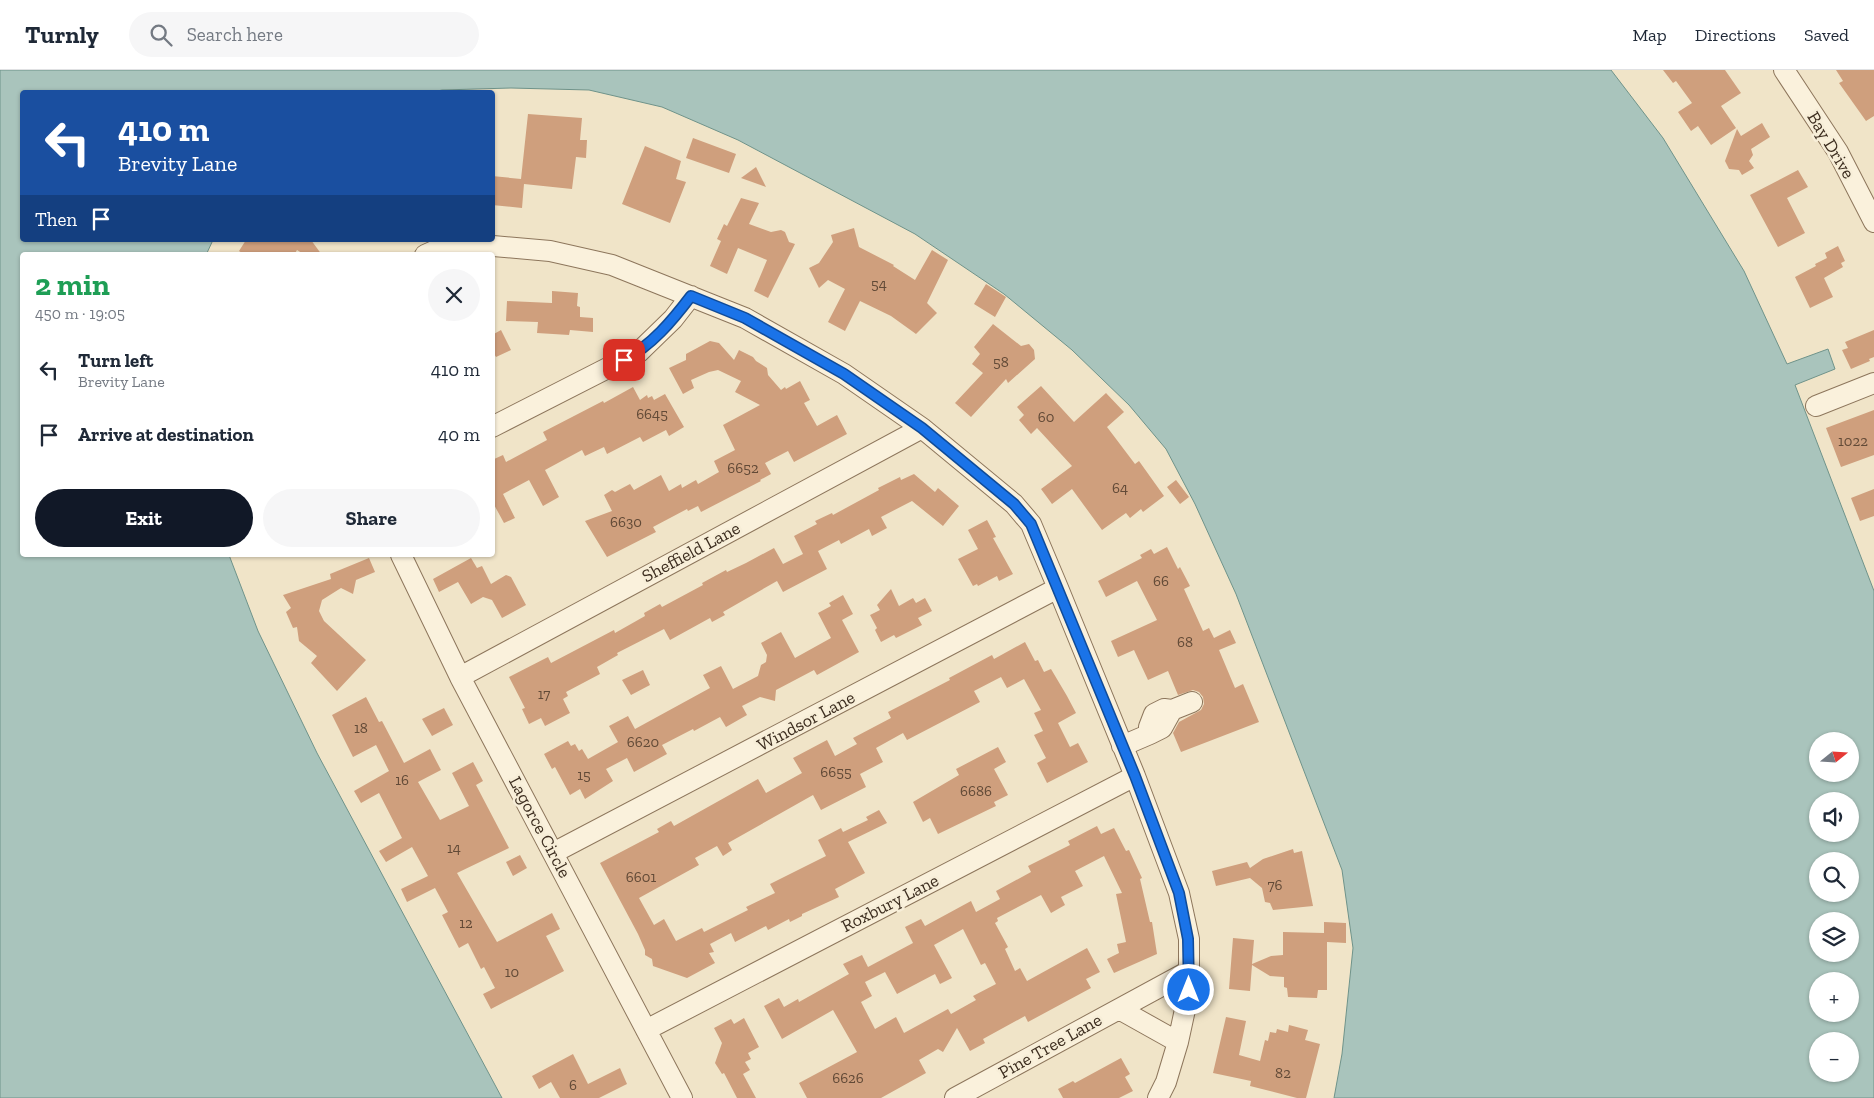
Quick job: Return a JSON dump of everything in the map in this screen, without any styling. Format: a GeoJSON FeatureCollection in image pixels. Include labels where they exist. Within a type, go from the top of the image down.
{"type":"FeatureCollection","features":[{"type":"Feature","properties":{"kind":"street","name":"Bay Drive"},"geometry":{"type":"LineString","coordinates":[[1784,70],[1838,152],[1874,222]]}},
{"type":"Feature","properties":{"kind":"street"},"geometry":{"type":"LineString","coordinates":[[432,252],[482,245],[550,251],[612,265],[745,318],[844,374],[922,428],[1014,504],[1031,524],[1135,776],[1179,893],[1188,939],[1189,990],[1178,1042],[1166,1082],[1158,1098]]}},
{"type":"Feature","properties":{"kind":"street"},"geometry":{"type":"LineString","coordinates":[[495,425],[639,352],[673,320],[691,296]]}},
{"type":"Feature","properties":{"kind":"street"},"geometry":{"type":"LineString","coordinates":[[1816,406],[1874,383]]}},
{"type":"Feature","properties":{"kind":"street","name":"Sheffield Lane"},"geometry":{"type":"LineString","coordinates":[[460,677],[922,428]]}},
{"type":"Feature","properties":{"kind":"street","name":"Lagorce Circle"},"geometry":{"type":"LineString","coordinates":[[402,557],[460,677],[682,1098]]}},
{"type":"Feature","properties":{"kind":"street","name":"Windsor Lane"},"geometry":{"type":"LineString","coordinates":[[554,853],[1058,588]]}},
{"type":"Feature","properties":{"kind":"street"},"geometry":{"type":"LineString","coordinates":[[1122,746],[1150,734],[1149,727],[1154,714],[1164,709],[1172,710],[1192,702]]}},
{"type":"Feature","properties":{"kind":"street","name":"Roxbury Lane"},"geometry":{"type":"LineString","coordinates":[[646,1030],[1135,776]]}},
{"type":"Feature","properties":{"kind":"street","name":"Pine Tree Lane"},"geometry":{"type":"LineString","coordinates":[[955,1098],[1189,971]]}},
{"type":"Feature","properties":{"kind":"street","name":"Pine Tree Lane"},"geometry":{"type":"LineString","coordinates":[[1119,1009],[1178,1042]]}},
{"type":"Feature","properties":{"kind":"water"},"geometry":{"type":"Polygon","coordinates":[[[0,70],[1611,70],[1663,138],[1744,271],[1787,364],[1828,349],[1835,369],[1795,385],[1874,591],[1874,1098],[1334,1098],[1342,1054],[1353,948],[1342,870],[1236,594],[1195,504],[1166,449],[1129,405],[1072,350],[1004,294],[915,234],[738,140],[662,107],[589,90],[511,88],[442,90],[20,90],[20,242],[212,242],[207,252],[20,252],[20,557],[230,557],[258,631],[317,753],[502,1098],[0,1098],[0,70]]]}},
{"type":"Feature","properties":{"kind":"building"},"geometry":{"type":"Polygon","coordinates":[[[1663,70],[1725,70],[1741,93],[1721,106],[1736,128],[1711,145],[1698,126],[1691,131],[1678,112],[1692,103],[1676,81],[1673,83],[1663,70]]]}},
{"type":"Feature","properties":{"kind":"building"},"geometry":{"type":"Polygon","coordinates":[[[1836,70],[1874,70],[1874,116],[1866,121],[1839,83],[1843,81],[1836,70]]]}},
{"type":"Feature","properties":{"kind":"building"},"geometry":{"type":"Polygon","coordinates":[[[528,114],[582,118],[580,140],[587,140],[586,158],[576,157],[572,189],[524,184],[522,208],[495,205],[495,176],[521,179],[528,114]]]}},
{"type":"Feature","properties":{"kind":"building"},"geometry":{"type":"Polygon","coordinates":[[[1762,123],[1770,137],[1751,149],[1753,155],[1749,161],[1754,168],[1742,175],[1739,170],[1729,169],[1725,161],[1737,129],[1741,136],[1762,123]]]}},
{"type":"Feature","properties":{"kind":"building"},"geometry":{"type":"Polygon","coordinates":[[[693,138],[736,154],[729,173],[686,158],[693,138]]]}},
{"type":"Feature","properties":{"kind":"building"},"geometry":{"type":"Polygon","coordinates":[[[645,146],[681,161],[676,179],[686,182],[670,223],[622,204],[645,146]]]}},
{"type":"Feature","properties":{"kind":"building"},"geometry":{"type":"Polygon","coordinates":[[[756,167],[766,187],[741,178],[756,167]]]}},
{"type":"Feature","properties":{"kind":"building"},"geometry":{"type":"Polygon","coordinates":[[[1798,170],[1808,187],[1787,198],[1805,233],[1778,247],[1750,195],[1798,170]]]}},
{"type":"Feature","properties":{"kind":"building"},"geometry":{"type":"Polygon","coordinates":[[[741,198],[759,203],[749,224],[771,232],[781,230],[785,232],[789,242],[795,244],[768,298],[754,291],[767,260],[738,248],[727,274],[710,266],[721,241],[717,239],[724,224],[727,226],[741,198]]]}},
{"type":"Feature","properties":{"kind":"building"},"geometry":{"type":"Polygon","coordinates":[[[854,228],[859,247],[894,265],[915,280],[932,250],[948,260],[927,303],[937,313],[916,334],[891,316],[860,301],[845,331],[828,322],[845,289],[828,280],[819,288],[809,268],[819,263],[833,242],[831,235],[854,228]]]}},
{"type":"Feature","properties":{"kind":"building"},"geometry":{"type":"Polygon","coordinates":[[[245,242],[312,242],[320,252],[300,252],[297,250],[296,252],[239,251],[245,242]]]}},
{"type":"Feature","properties":{"kind":"building"},"geometry":{"type":"Polygon","coordinates":[[[1838,246],[1845,261],[1841,263],[1843,267],[1824,278],[1833,297],[1810,308],[1795,277],[1816,266],[1815,264],[1827,258],[1825,253],[1838,246]]]}},
{"type":"Feature","properties":{"kind":"building"},"geometry":{"type":"Polygon","coordinates":[[[986,284],[1006,297],[995,317],[974,304],[986,284]]]}},
{"type":"Feature","properties":{"kind":"building"},"geometry":{"type":"Polygon","coordinates":[[[552,291],[578,293],[577,306],[580,307],[580,317],[593,318],[593,332],[570,330],[569,335],[537,333],[538,322],[506,321],[507,301],[552,303],[552,291]]]}},
{"type":"Feature","properties":{"kind":"building"},"geometry":{"type":"Polygon","coordinates":[[[993,324],[1021,346],[1029,344],[1034,350],[1035,359],[1008,383],[1006,379],[971,417],[955,403],[983,373],[972,364],[980,354],[974,347],[993,324]]]}},
{"type":"Feature","properties":{"kind":"building"},"geometry":{"type":"Polygon","coordinates":[[[501,330],[511,350],[496,357],[495,355],[495,333],[501,330]]]}},
{"type":"Feature","properties":{"kind":"building"},"geometry":{"type":"Polygon","coordinates":[[[1874,330],[1874,357],[1869,359],[1870,361],[1851,369],[1842,350],[1848,348],[1845,342],[1874,330]]]}},
{"type":"Feature","properties":{"kind":"building"},"geometry":{"type":"Polygon","coordinates":[[[710,341],[719,343],[734,360],[739,350],[753,357],[767,368],[768,375],[781,390],[800,381],[810,400],[804,403],[817,426],[837,415],[847,434],[794,462],[788,451],[765,463],[771,474],[761,481],[701,512],[698,506],[688,511],[687,509],[653,527],[656,532],[607,557],[585,521],[612,511],[604,495],[612,490],[615,492],[630,484],[634,490],[661,475],[669,491],[681,484],[682,488],[696,480],[698,484],[719,472],[714,461],[735,450],[723,425],[760,405],[735,392],[741,381],[718,370],[691,380],[694,388],[683,394],[669,368],[686,360],[686,354],[710,341]]]}},
{"type":"Feature","properties":{"kind":"building"},"geometry":{"type":"Polygon","coordinates":[[[1041,386],[1074,422],[1106,393],[1124,412],[1107,427],[1135,464],[1139,461],[1164,496],[1143,512],[1141,509],[1130,518],[1126,513],[1102,530],[1072,489],[1052,504],[1041,489],[1072,466],[1037,428],[1031,434],[1019,420],[1024,415],[1017,407],[1041,386]]]}},
{"type":"Feature","properties":{"kind":"building"},"geometry":{"type":"Polygon","coordinates":[[[633,387],[640,400],[647,395],[648,398],[652,396],[654,400],[665,394],[684,427],[669,436],[666,430],[643,442],[640,437],[607,454],[604,447],[585,456],[582,450],[545,470],[559,497],[543,506],[529,480],[503,494],[515,518],[504,523],[495,506],[495,459],[503,455],[506,462],[547,440],[543,432],[603,401],[604,403],[633,387]]]}},
{"type":"Feature","properties":{"kind":"building"},"geometry":{"type":"Polygon","coordinates":[[[1874,410],[1874,455],[1841,467],[1826,428],[1874,410]]]}},
{"type":"Feature","properties":{"kind":"building"},"geometry":{"type":"Polygon","coordinates":[[[914,474],[935,492],[938,488],[959,506],[943,526],[912,501],[881,517],[887,528],[872,536],[869,529],[841,544],[839,540],[818,551],[827,569],[783,592],[777,581],[723,612],[725,615],[712,622],[710,618],[670,640],[664,629],[617,653],[618,655],[597,667],[600,674],[566,692],[568,696],[563,699],[570,713],[545,726],[541,718],[529,724],[522,709],[525,708],[509,677],[548,657],[551,663],[614,630],[615,633],[645,616],[644,613],[660,604],[662,607],[726,570],[727,572],[774,548],[783,564],[803,554],[794,536],[817,524],[815,521],[832,513],[833,515],[879,490],[878,488],[900,477],[901,480],[914,474]]]}},
{"type":"Feature","properties":{"kind":"building"},"geometry":{"type":"Polygon","coordinates":[[[1176,480],[1189,497],[1180,504],[1167,487],[1176,480]]]}},
{"type":"Feature","properties":{"kind":"building"},"geometry":{"type":"Polygon","coordinates":[[[1874,489],[1874,516],[1860,521],[1851,498],[1874,489]]]}},
{"type":"Feature","properties":{"kind":"building"},"geometry":{"type":"Polygon","coordinates":[[[987,520],[996,537],[993,538],[1013,574],[999,581],[997,576],[978,586],[977,584],[973,586],[958,559],[978,549],[968,530],[987,520]]]}},
{"type":"Feature","properties":{"kind":"building"},"geometry":{"type":"Polygon","coordinates":[[[1167,547],[1178,569],[1180,567],[1190,586],[1184,589],[1203,631],[1209,628],[1214,638],[1230,630],[1236,643],[1219,650],[1235,688],[1243,684],[1259,722],[1181,752],[1173,733],[1179,722],[1201,710],[1204,704],[1203,697],[1199,692],[1193,690],[1178,695],[1168,671],[1148,680],[1134,650],[1118,657],[1111,641],[1157,620],[1137,581],[1106,597],[1098,581],[1142,558],[1140,555],[1151,549],[1154,554],[1167,547]]]}},
{"type":"Feature","properties":{"kind":"building"},"geometry":{"type":"Polygon","coordinates":[[[369,558],[375,572],[356,580],[353,594],[341,588],[322,600],[319,611],[324,621],[366,660],[337,691],[311,663],[317,656],[299,641],[297,627],[293,628],[286,612],[291,608],[283,595],[331,579],[330,574],[369,558]]]}},
{"type":"Feature","properties":{"kind":"building"},"geometry":{"type":"Polygon","coordinates":[[[471,558],[477,568],[482,566],[491,584],[506,575],[511,577],[526,605],[502,618],[492,600],[483,597],[471,604],[458,582],[439,592],[433,579],[471,558]]]}},
{"type":"Feature","properties":{"kind":"building"},"geometry":{"type":"Polygon","coordinates":[[[891,589],[899,606],[913,598],[916,603],[925,598],[932,611],[918,618],[922,625],[896,638],[894,635],[881,642],[875,630],[877,628],[870,615],[880,610],[877,605],[891,589]]]}},
{"type":"Feature","properties":{"kind":"building"},"geometry":{"type":"Polygon","coordinates":[[[843,595],[853,614],[842,620],[859,652],[817,675],[814,670],[776,690],[775,701],[760,697],[742,706],[747,715],[726,727],[720,717],[662,745],[667,754],[634,772],[627,758],[606,769],[613,781],[585,799],[580,789],[570,795],[555,767],[552,769],[544,754],[568,741],[571,746],[575,744],[579,751],[582,749],[588,759],[618,742],[609,726],[628,716],[635,729],[710,688],[703,675],[721,666],[733,689],[758,676],[761,665],[766,662],[767,655],[761,643],[781,632],[795,658],[831,638],[818,613],[831,606],[829,603],[843,595]]]}},
{"type":"Feature","properties":{"kind":"building"},"geometry":{"type":"Polygon","coordinates":[[[1025,642],[1035,661],[1038,660],[1044,672],[1051,669],[1076,713],[1058,723],[1070,747],[1078,743],[1088,762],[1047,783],[1037,763],[1046,758],[1034,735],[1043,731],[1034,713],[1041,710],[1024,679],[1007,688],[1001,677],[974,691],[980,702],[907,740],[903,733],[876,748],[883,762],[860,774],[866,787],[821,810],[813,795],[728,843],[732,850],[723,856],[717,846],[695,858],[699,865],[639,898],[654,925],[664,919],[676,941],[702,928],[704,932],[748,910],[746,907],[775,893],[770,884],[826,856],[818,840],[841,828],[843,832],[868,820],[866,817],[879,810],[887,823],[848,842],[865,873],[835,889],[839,897],[802,914],[802,916],[790,922],[789,919],[768,930],[766,926],[735,942],[731,933],[710,944],[714,952],[709,953],[715,963],[687,978],[653,966],[652,959],[645,955],[645,950],[638,934],[600,863],[659,832],[657,829],[671,821],[674,826],[758,779],[766,793],[802,773],[793,758],[827,740],[835,756],[857,744],[853,738],[891,718],[888,712],[950,680],[949,678],[992,655],[994,659],[1025,642]]]}},
{"type":"Feature","properties":{"kind":"building"},"geometry":{"type":"Polygon","coordinates":[[[643,670],[650,685],[631,695],[622,680],[643,670]]]}},
{"type":"Feature","properties":{"kind":"building"},"geometry":{"type":"Polygon","coordinates":[[[366,697],[379,722],[382,721],[404,763],[430,749],[441,770],[418,782],[440,820],[469,806],[452,773],[473,762],[483,781],[476,785],[509,848],[457,873],[497,942],[552,913],[560,929],[546,936],[564,971],[491,1009],[483,994],[495,988],[484,967],[481,969],[468,943],[459,948],[442,915],[448,912],[435,888],[407,902],[401,889],[428,876],[412,847],[386,862],[379,851],[402,838],[379,793],[361,803],[354,791],[389,771],[376,745],[353,757],[332,715],[366,697]]]}},
{"type":"Feature","properties":{"kind":"building"},"geometry":{"type":"Polygon","coordinates":[[[444,708],[453,725],[432,736],[422,719],[444,708]]]}},
{"type":"Feature","properties":{"kind":"building"},"geometry":{"type":"Polygon","coordinates":[[[998,747],[1006,762],[994,769],[1008,795],[994,802],[996,806],[938,834],[930,818],[923,822],[913,802],[959,775],[956,769],[998,747]]]}},
{"type":"Feature","properties":{"kind":"building"},"geometry":{"type":"Polygon","coordinates":[[[1097,826],[1101,834],[1114,828],[1126,851],[1129,850],[1142,878],[1140,879],[1150,922],[1152,922],[1157,954],[1114,973],[1107,959],[1119,953],[1117,944],[1126,942],[1116,894],[1122,893],[1104,856],[1075,871],[1083,886],[1061,897],[1065,905],[1051,913],[1041,895],[997,918],[998,921],[995,923],[1008,947],[1005,949],[1015,971],[1020,968],[1027,981],[1087,948],[1100,972],[1086,979],[1091,988],[1028,1022],[1025,1016],[983,1039],[985,1043],[970,1051],[957,1028],[943,1052],[938,1049],[919,1060],[926,1073],[881,1098],[807,1098],[799,1083],[857,1052],[833,1010],[782,1039],[764,1006],[779,998],[784,1007],[798,999],[799,1002],[849,974],[843,964],[862,955],[868,967],[913,943],[905,927],[921,919],[925,926],[971,901],[976,912],[1000,899],[996,891],[1031,872],[1028,866],[1070,845],[1068,841],[1097,826]],[[963,929],[934,945],[952,978],[940,984],[935,974],[897,994],[885,972],[865,982],[872,996],[861,1002],[875,1029],[896,1017],[904,1033],[948,1009],[951,1014],[976,1000],[973,996],[996,984],[985,963],[981,965],[963,929]]]}},
{"type":"Feature","properties":{"kind":"building"},"geometry":{"type":"Polygon","coordinates":[[[1293,849],[1294,853],[1302,851],[1313,906],[1273,910],[1270,903],[1265,902],[1262,888],[1250,878],[1216,886],[1212,871],[1247,862],[1250,868],[1263,859],[1293,849]]]}},
{"type":"Feature","properties":{"kind":"building"},"geometry":{"type":"Polygon","coordinates":[[[520,855],[527,868],[513,876],[506,862],[520,855]]]}},
{"type":"Feature","properties":{"kind":"building"},"geometry":{"type":"Polygon","coordinates":[[[1324,922],[1346,923],[1346,943],[1327,942],[1327,990],[1318,990],[1317,998],[1288,997],[1287,988],[1284,987],[1284,977],[1270,976],[1252,965],[1250,991],[1229,989],[1233,938],[1254,940],[1252,964],[1271,956],[1283,955],[1283,932],[1324,933],[1324,922]]]}},
{"type":"Feature","properties":{"kind":"building"},"geometry":{"type":"Polygon","coordinates":[[[1226,1017],[1246,1021],[1239,1055],[1260,1061],[1265,1040],[1268,1041],[1270,1032],[1276,1033],[1277,1029],[1288,1032],[1289,1025],[1308,1030],[1305,1040],[1320,1044],[1306,1098],[1297,1098],[1250,1086],[1251,1081],[1213,1073],[1226,1017]]]}},
{"type":"Feature","properties":{"kind":"building"},"geometry":{"type":"Polygon","coordinates":[[[744,1018],[759,1047],[748,1053],[751,1059],[745,1062],[750,1070],[743,1074],[756,1098],[737,1098],[724,1073],[722,1074],[715,1063],[722,1043],[714,1028],[731,1019],[734,1024],[744,1018]]]}},
{"type":"Feature","properties":{"kind":"building"},"geometry":{"type":"Polygon","coordinates":[[[573,1054],[588,1084],[620,1068],[627,1084],[599,1098],[560,1098],[551,1082],[539,1089],[532,1076],[573,1054]]]}},
{"type":"Feature","properties":{"kind":"building"},"geometry":{"type":"Polygon","coordinates":[[[1121,1058],[1130,1074],[1125,1077],[1133,1091],[1119,1098],[1063,1098],[1058,1089],[1073,1081],[1075,1083],[1121,1058]]]}},
{"type":"Feature","properties":{"kind":"route"},"geometry":{"type":"LineString","coordinates":[[624,360],[639,352],[673,320],[691,296],[745,318],[844,374],[922,428],[1014,504],[1031,524],[1135,776],[1179,893],[1188,939],[1189,990]]}}]}
